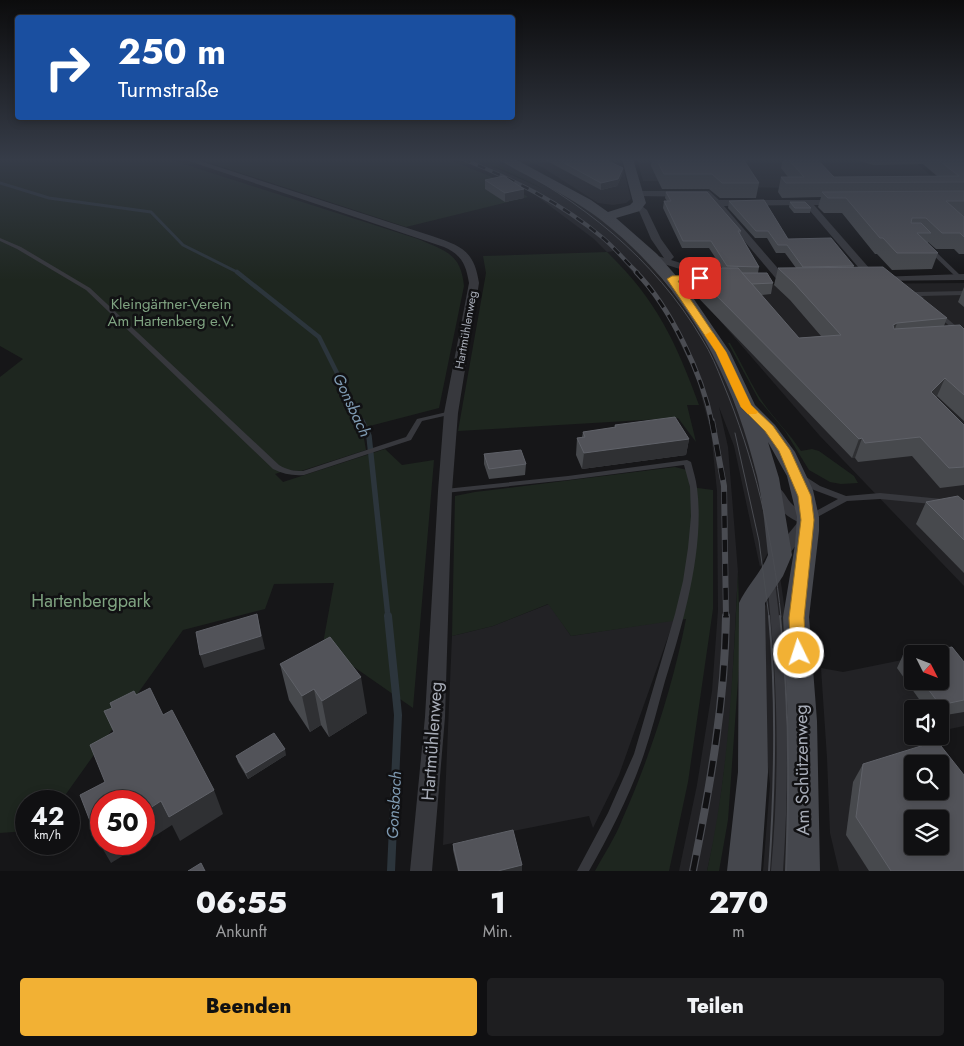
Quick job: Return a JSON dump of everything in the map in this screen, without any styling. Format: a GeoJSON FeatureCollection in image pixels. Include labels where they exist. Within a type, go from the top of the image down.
{"type":"FeatureCollection","features":[{"type":"Feature","properties":{"kind":"main road","name":"Am Schützenweg"},"geometry":{"type":"LineString","coordinates":[[578,200],[606,217],[652,257],[672,279],[721,352],[747,407],[768,478],[775,565]]}},
{"type":"Feature","properties":{"kind":"main road"},"geometry":{"type":"LineString","coordinates":[[606,217],[638,200]]}},
{"type":"Feature","properties":{"kind":"main road","name":"Am Schützenweg"},"geometry":{"type":"LineString","coordinates":[[747,407],[777,440],[796,473],[804,496],[808,520],[796,618],[803,735],[803,871]]}},
{"type":"Feature","properties":{"kind":"main road"},"geometry":{"type":"LineString","coordinates":[[744,871],[753,772],[754,678],[751,612],[755,596],[775,565]]}},
{"type":"Feature","properties":{"kind":"street","name":"Hartmühlenweg"},"geometry":{"type":"LineString","coordinates":[[313,200],[429,238],[463,253],[471,264],[474,284],[451,413],[445,491],[435,717],[421,871]]}},
{"type":"Feature","properties":{"kind":"street"},"geometry":{"type":"LineString","coordinates":[[642,200],[638,200],[659,245],[669,257]]}},
{"type":"Feature","properties":{"kind":"street"},"geometry":{"type":"LineString","coordinates":[[715,200],[788,280],[772,280]]}},
{"type":"Feature","properties":{"kind":"street"},"geometry":{"type":"LineString","coordinates":[[807,202],[874,279]]}},
{"type":"Feature","properties":{"kind":"street"},"geometry":{"type":"LineString","coordinates":[[718,203],[847,202]]}},
{"type":"Feature","properties":{"kind":"street"},"geometry":{"type":"LineString","coordinates":[[652,257],[714,277],[672,279]]}},
{"type":"Feature","properties":{"kind":"street"},"geometry":{"type":"LineString","coordinates":[[856,279],[962,277]]}},
{"type":"Feature","properties":{"kind":"street","name":"Am Schützenweg"},"geometry":{"type":"LineString","coordinates":[[768,478],[784,507],[808,520]]}},
{"type":"Feature","properties":{"kind":"street"},"geometry":{"type":"LineString","coordinates":[[775,565],[792,537],[808,520]]}},
{"type":"Feature","properties":{"kind":"lane"},"geometry":{"type":"LineString","coordinates":[[0,239],[19,248],[88,289],[276,467],[284,472],[293,474],[304,473],[409,438],[419,420],[451,413]]}},
{"type":"Feature","properties":{"kind":"lane"},"geometry":{"type":"LineString","coordinates":[[924,243],[962,277]]}},
{"type":"Feature","properties":{"kind":"lane"},"geometry":{"type":"LineString","coordinates":[[923,300],[916,294],[964,293]]}},
{"type":"Feature","properties":{"kind":"lane"},"geometry":{"type":"LineString","coordinates":[[936,312],[964,337]]}},
{"type":"Feature","properties":{"kind":"lane"},"geometry":{"type":"LineString","coordinates":[[955,339],[964,337]]}},
{"type":"Feature","properties":{"kind":"lane"},"geometry":{"type":"LineString","coordinates":[[445,491],[568,478],[687,462],[693,478],[693,531],[688,578],[674,640],[637,760],[600,842],[583,871]]}},
{"type":"Feature","properties":{"kind":"lane"},"geometry":{"type":"LineString","coordinates":[[796,473],[817,488],[845,499],[897,497],[954,503]]}},
{"type":"Feature","properties":{"kind":"lane"},"geometry":{"type":"LineString","coordinates":[[808,520],[845,499]]}},
{"type":"Feature","properties":{"kind":"lane","name":"Am Schützenweg"},"geometry":{"type":"LineString","coordinates":[[775,565],[783,736],[777,871]]}},
{"type":"Feature","properties":{"kind":"shaded area"},"geometry":{"type":"Polygon","coordinates":[[[542,200],[573,200],[580,204],[618,232],[649,263],[672,292],[675,292],[719,365],[751,446],[767,508],[769,551],[760,567],[734,446],[719,407],[728,447],[738,572],[730,726],[717,826],[707,871],[679,871],[697,785],[712,691],[718,610],[717,491],[711,432],[696,376],[661,304],[614,251],[607,252],[594,239],[542,200]]]}},
{"type":"Feature","properties":{"kind":"shaded area"},"geometry":{"type":"Polygon","coordinates":[[[593,200],[630,200],[626,203],[613,205],[598,203],[593,200]]]}},
{"type":"Feature","properties":{"kind":"shaded area"},"geometry":{"type":"Polygon","coordinates":[[[964,283],[964,586],[820,436],[689,285],[964,283]]]}},
{"type":"Feature","properties":{"kind":"shaded area"},"geometry":{"type":"Polygon","coordinates":[[[780,576],[793,668],[794,871],[763,871],[770,784],[766,750],[765,606],[780,576]]]}},
{"type":"Feature","properties":{"kind":"shaded area"},"geometry":{"type":"Polygon","coordinates":[[[549,604],[571,636],[674,620],[619,775],[593,828],[589,816],[443,845],[452,636],[493,626],[549,604]]]}},
{"type":"Feature","properties":{"kind":"shaded area"},"geometry":{"type":"Polygon","coordinates":[[[949,651],[964,668],[964,726],[949,729],[949,700],[904,700],[904,745],[938,745],[945,755],[904,755],[904,800],[949,800],[949,761],[964,781],[964,871],[839,871],[830,833],[821,668],[843,672],[904,660],[904,690],[949,690],[949,651]]]}},
{"type":"Feature","properties":{"kind":"green space"},"geometry":{"type":"Polygon","coordinates":[[[0,200],[295,200],[418,239],[444,250],[450,255],[459,266],[464,286],[439,408],[362,428],[366,450],[301,471],[287,470],[275,474],[283,482],[385,449],[402,465],[434,460],[413,708],[354,667],[320,660],[334,583],[274,584],[265,609],[183,630],[69,790],[15,790],[15,832],[0,833],[0,377],[23,359],[0,346],[0,200]]]}},
{"type":"Feature","properties":{"kind":"green space"},"geometry":{"type":"Polygon","coordinates":[[[322,200],[517,200],[406,227],[322,200]]]}},
{"type":"Feature","properties":{"kind":"green space"},"geometry":{"type":"Polygon","coordinates":[[[607,252],[624,269],[652,304],[673,341],[699,405],[687,405],[696,442],[678,418],[458,431],[486,273],[483,256],[607,252]]]}},
{"type":"Feature","properties":{"kind":"green space"},"geometry":{"type":"Polygon","coordinates":[[[728,343],[730,343],[754,389],[801,451],[812,449],[819,451],[854,476],[858,483],[841,484],[830,482],[809,470],[785,431],[759,400],[728,343]]]}},
{"type":"Feature","properties":{"kind":"green space"},"geometry":{"type":"Polygon","coordinates":[[[675,467],[687,470],[690,487],[713,490],[713,609],[688,782],[669,871],[595,871],[619,827],[651,746],[674,670],[686,619],[571,636],[548,604],[493,626],[452,636],[455,496],[675,467]]]}},
{"type":"Feature","properties":{"kind":"green space"},"geometry":{"type":"Polygon","coordinates":[[[738,572],[740,653],[728,820],[719,871],[707,871],[720,797],[729,722],[738,572]]]}},
{"type":"Feature","properties":{"kind":"building"},"geometry":{"type":"Polygon","coordinates":[[[670,200],[714,200],[741,231],[738,231],[759,267],[727,266],[711,241],[683,241],[664,201],[671,201],[670,200]]]}},
{"type":"Feature","properties":{"kind":"building"},"geometry":{"type":"Polygon","coordinates":[[[764,200],[788,239],[831,238],[854,266],[803,267],[787,245],[778,245],[768,231],[756,231],[729,201],[764,200]]]}},
{"type":"Feature","properties":{"kind":"building"},"geometry":{"type":"Polygon","coordinates":[[[847,200],[964,200],[946,201],[964,217],[964,237],[960,233],[942,233],[926,218],[912,218],[911,223],[921,223],[931,233],[917,233],[938,253],[897,253],[883,238],[880,238],[847,200]]]}},
{"type":"Feature","properties":{"kind":"building"},"geometry":{"type":"Polygon","coordinates":[[[790,202],[805,202],[811,208],[795,208],[790,202]]]}},
{"type":"Feature","properties":{"kind":"building"},"geometry":{"type":"Polygon","coordinates":[[[883,267],[947,318],[897,323],[893,325],[894,329],[960,325],[964,329],[964,395],[945,378],[931,392],[964,425],[964,467],[949,468],[920,437],[865,443],[862,438],[859,439],[689,268],[738,268],[799,338],[841,335],[778,268],[883,267]]]}},
{"type":"Feature","properties":{"kind":"building"},"geometry":{"type":"Polygon","coordinates":[[[742,273],[767,273],[773,283],[752,284],[742,273]]]}},
{"type":"Feature","properties":{"kind":"building"},"geometry":{"type":"Polygon","coordinates":[[[675,417],[689,439],[584,453],[577,438],[585,437],[583,432],[616,427],[615,425],[675,417]]]}},
{"type":"Feature","properties":{"kind":"building"},"geometry":{"type":"Polygon","coordinates":[[[521,450],[526,464],[489,469],[484,454],[521,450]]]}},
{"type":"Feature","properties":{"kind":"building"},"geometry":{"type":"Polygon","coordinates":[[[958,496],[964,501],[964,540],[926,502],[958,496]]]}},
{"type":"Feature","properties":{"kind":"building"},"geometry":{"type":"Polygon","coordinates":[[[257,614],[261,636],[200,655],[196,632],[257,614]]]}},
{"type":"Feature","properties":{"kind":"building"},"geometry":{"type":"Polygon","coordinates":[[[330,637],[361,677],[322,701],[314,689],[302,696],[280,664],[330,637]]]}},
{"type":"Feature","properties":{"kind":"building"},"geometry":{"type":"Polygon","coordinates":[[[949,647],[952,647],[964,662],[964,700],[949,703],[949,700],[936,700],[929,690],[949,690],[949,647]]]}},
{"type":"Feature","properties":{"kind":"building"},"geometry":{"type":"Polygon","coordinates":[[[150,688],[163,715],[172,710],[214,790],[169,817],[161,801],[155,805],[155,790],[90,790],[90,821],[80,795],[105,782],[90,745],[114,732],[104,711],[112,708],[110,703],[134,691],[136,695],[150,688]]]}},
{"type":"Feature","properties":{"kind":"building"},"geometry":{"type":"Polygon","coordinates":[[[274,733],[285,749],[246,773],[236,756],[274,733]]]}},
{"type":"Feature","properties":{"kind":"building"},"geometry":{"type":"Polygon","coordinates":[[[924,745],[940,745],[948,755],[904,755],[904,800],[949,800],[949,756],[964,775],[964,871],[891,871],[856,817],[863,764],[924,745]]]}},
{"type":"Feature","properties":{"kind":"building"},"geometry":{"type":"Polygon","coordinates":[[[513,830],[522,865],[498,871],[459,871],[453,844],[513,830]]]}},
{"type":"Feature","properties":{"kind":"building"},"geometry":{"type":"Polygon","coordinates":[[[201,863],[205,871],[188,871],[201,863]]]}},
{"type":"Feature","properties":{"kind":"waterway","name":"Gonsbach"},"geometry":{"type":"LineString","coordinates":[[61,200],[151,212],[183,245],[237,272]]}},
{"type":"Feature","properties":{"kind":"waterway","name":"Gonsbach"},"geometry":{"type":"LineString","coordinates":[[237,272],[319,337],[362,423]]}},
{"type":"Feature","properties":{"kind":"waterway","name":"Gonsbach"},"geometry":{"type":"LineString","coordinates":[[362,421],[369,436],[388,617]]}},
{"type":"Feature","properties":{"kind":"waterway","name":"Gonsbach"},"geometry":{"type":"LineString","coordinates":[[388,616],[398,715],[391,871]]}},
{"type":"Feature","properties":{"kind":"tram line"},"geometry":{"type":"LineString","coordinates":[[568,200],[613,234],[662,283],[683,310],[714,361],[744,440],[761,498],[773,558],[781,617]]}},
{"type":"Feature","properties":{"kind":"tram line"},"geometry":{"type":"LineString","coordinates":[[735,433],[759,541],[769,617]]}},
{"type":"Feature","properties":{"kind":"tram line"},"geometry":{"type":"LineString","coordinates":[[769,616],[772,648],[774,744],[769,871]]}},
{"type":"Feature","properties":{"kind":"tram line"},"geometry":{"type":"LineString","coordinates":[[780,616],[788,743],[786,871]]}},
{"type":"Feature","properties":{"kind":"railway"},"geometry":{"type":"LineString","coordinates":[[547,200],[587,225],[612,246],[638,273]]}},
{"type":"Feature","properties":{"kind":"railway"},"geometry":{"type":"LineString","coordinates":[[636,272],[649,287],[673,323],[693,363],[712,423]]}},
{"type":"Feature","properties":{"kind":"railway"},"geometry":{"type":"LineString","coordinates":[[712,421],[724,486],[726,616]]}},
{"type":"Feature","properties":{"kind":"railway"},"geometry":{"type":"LineString","coordinates":[[693,871],[716,744],[723,680],[726,616]]}},
{"type":"Feature","properties":{"kind":"slow traffic"},"geometry":{"type":"LineString","coordinates":[[710,335],[721,352],[747,407],[752,412]]}},
{"type":"Feature","properties":{"kind":"route"},"geometry":{"type":"LineString","coordinates":[[700,278],[672,279],[721,352],[747,407],[769,429],[784,450],[796,473],[807,507],[808,520],[796,618],[799,653]]}},
{"type":"Feature","properties":{"kind":"park label","name":"Kleingärtner-Verein Am Hartenberg e.V."},"geometry":{"type":"Point","coordinates":[171,312]}},
{"type":"Feature","properties":{"kind":"park label","name":"Hartenbergpark"},"geometry":{"type":"Point","coordinates":[91,601]}}]}
